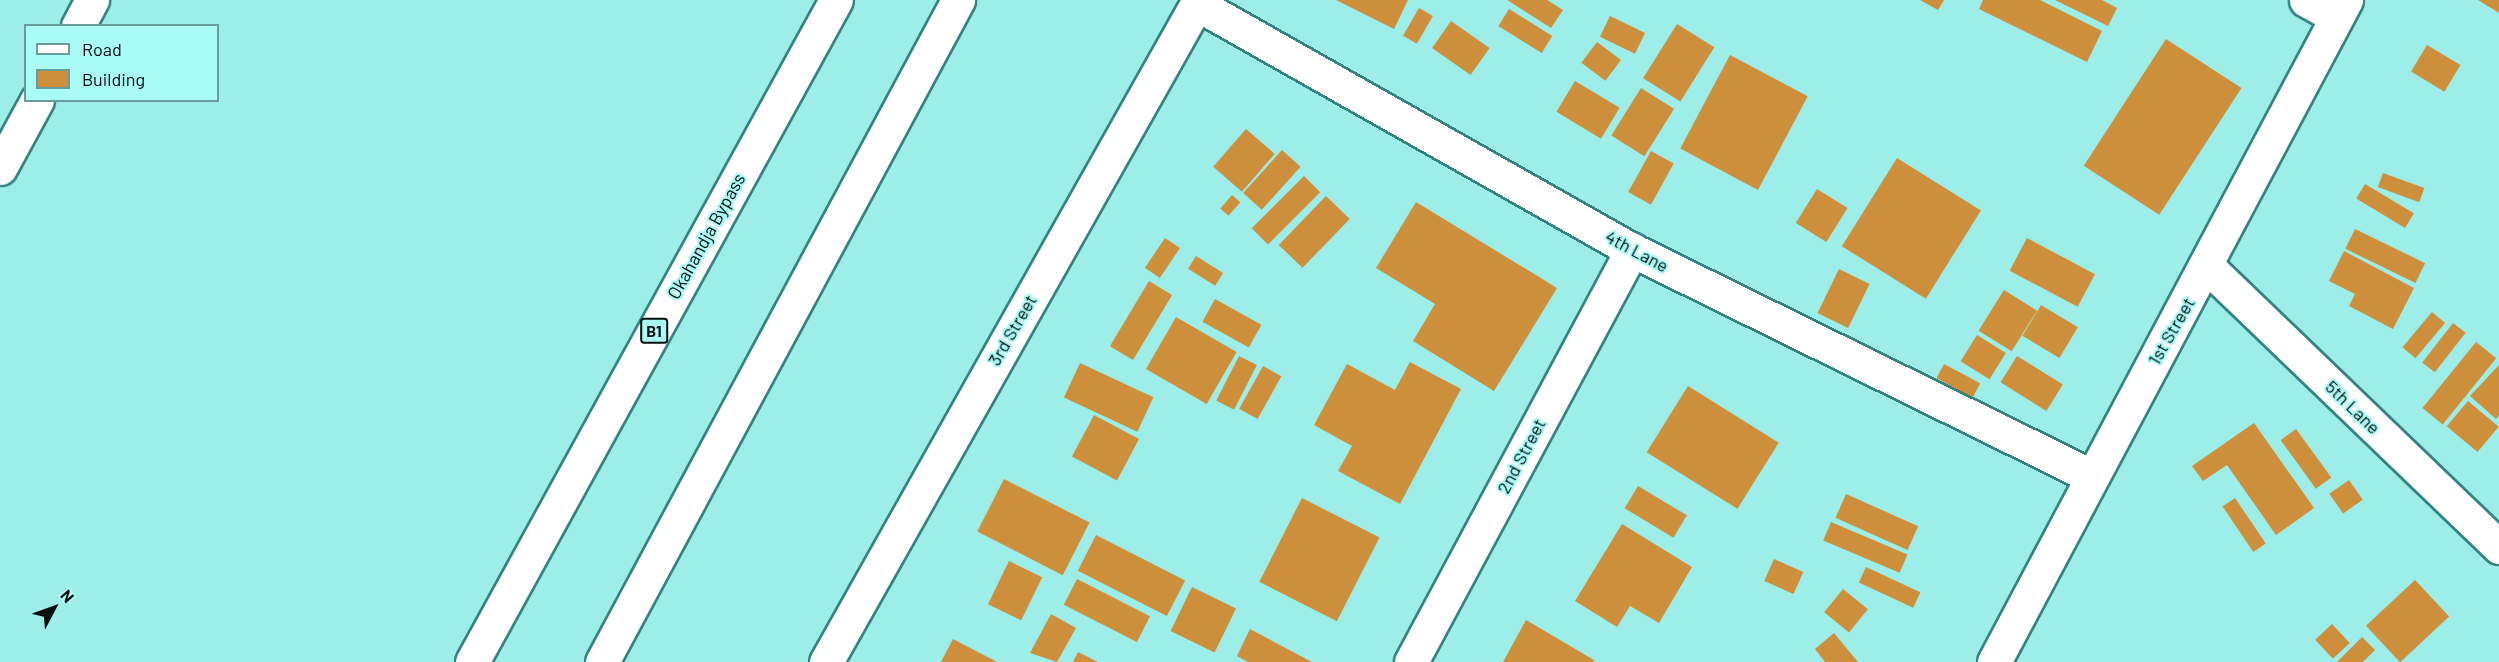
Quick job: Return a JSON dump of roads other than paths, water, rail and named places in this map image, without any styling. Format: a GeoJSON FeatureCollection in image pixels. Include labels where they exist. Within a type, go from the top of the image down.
{"type":"FeatureCollection","features":[{"type":"Feature","properties":{"kind":"main road"},"geometry":{"type":"LineString","coordinates":[[79,24],[92,0]]}},
{"type":"Feature","properties":{"kind":"main road","name":"Okahandja Bypass"},"geometry":{"type":"LineString","coordinates":[[472,662],[836,0]]}},
{"type":"Feature","properties":{"kind":"main road"},"geometry":{"type":"LineString","coordinates":[[602,662],[958,0]]}},
{"type":"Feature","properties":{"kind":"main road"},"geometry":{"type":"LineString","coordinates":[[2306,0],[2342,8]]}},
{"type":"Feature","properties":{"kind":"main road","name":"4th Lane"},"geometry":{"type":"LineString","coordinates":[[1198,2],[1632,250],[2089,475]]}},
{"type":"Feature","properties":{"kind":"main road","name":"3rd Street"},"geometry":{"type":"LineString","coordinates":[[826,662],[1198,2]]}},
{"type":"Feature","properties":{"kind":"main road","name":"1st Street"},"geometry":{"type":"LineString","coordinates":[[1994,662],[2089,475],[2208,267],[2342,8]]}},
{"type":"Feature","properties":{"kind":"main road"},"geometry":{"type":"LineString","coordinates":[[0,168],[36,102]]}},
{"type":"Feature","properties":{"kind":"main road","name":"2nd Street"},"geometry":{"type":"LineString","coordinates":[[1410,662],[1632,250]]}},
{"type":"Feature","properties":{"kind":"main road","name":"5th Lane"},"geometry":{"type":"LineString","coordinates":[[2208,267],[2499,547]]}}]}
